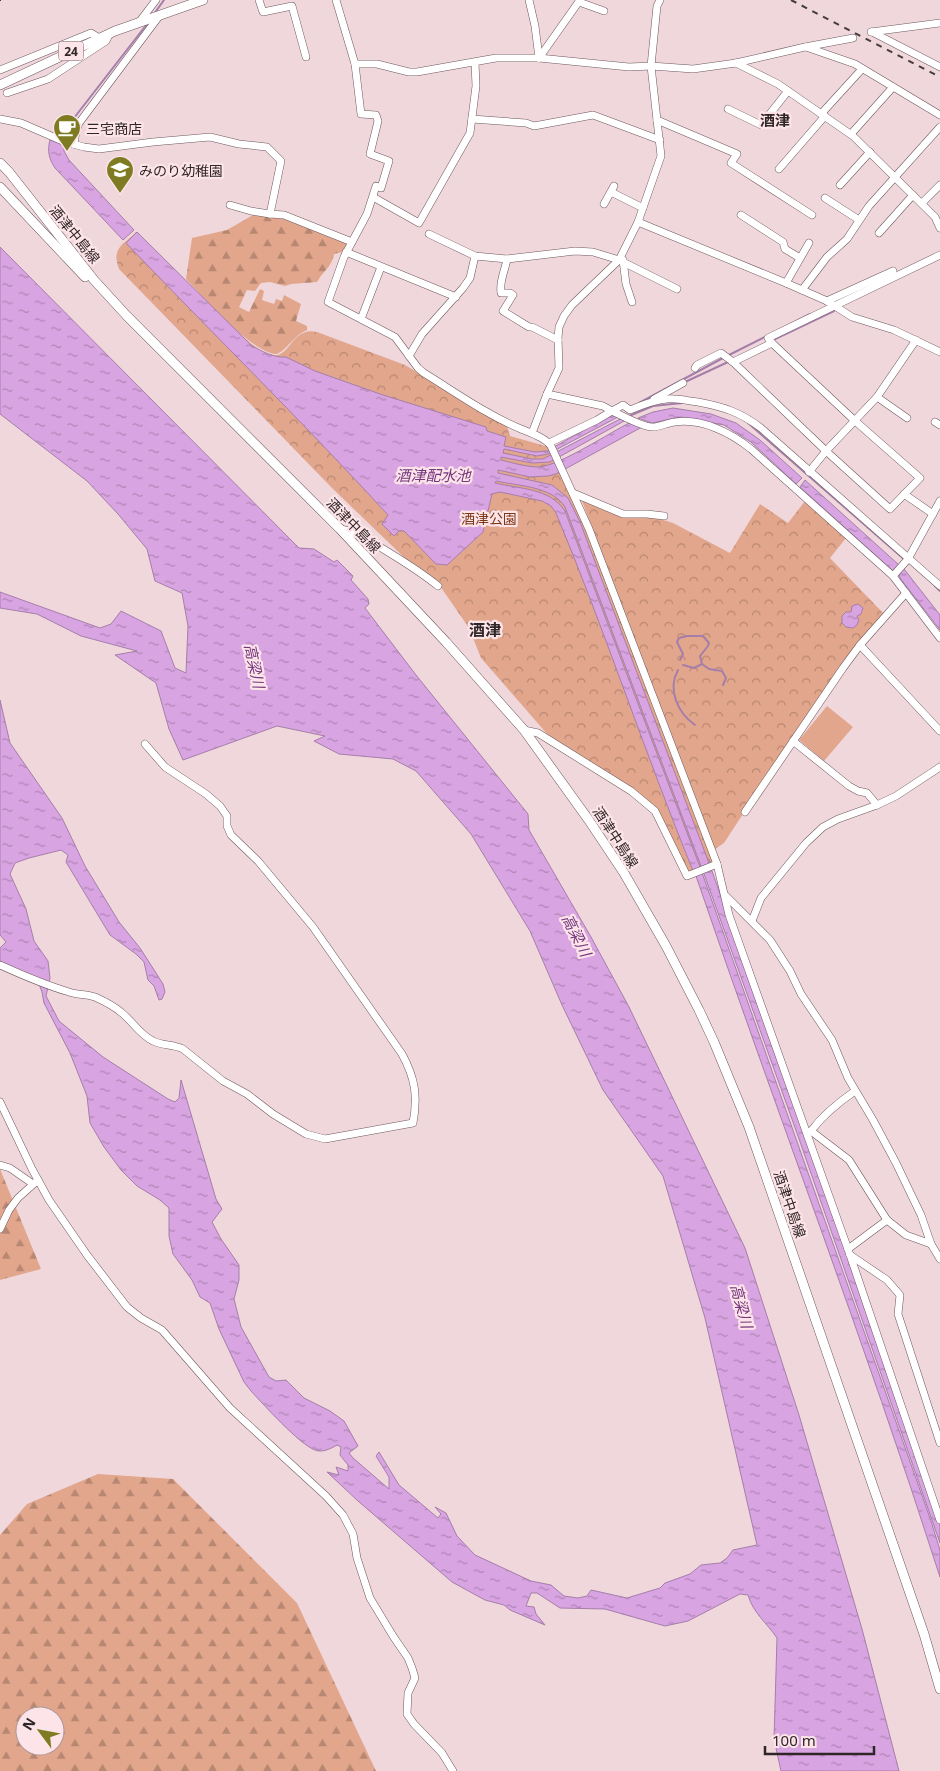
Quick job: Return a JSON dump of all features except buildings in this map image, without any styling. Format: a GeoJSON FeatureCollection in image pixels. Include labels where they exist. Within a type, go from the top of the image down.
{"type":"FeatureCollection","features":[{"type":"Feature","properties":{"kind":"main road","name":"24"},"geometry":{"type":"LineString","coordinates":[[0,85],[110,33],[142,20],[203,0]]}},
{"type":"Feature","properties":{"kind":"main road","name":"酒津中島線"},"geometry":{"type":"LineString","coordinates":[[0,163],[94,280],[340,529],[446,642],[524,730],[624,873],[666,946],[714,1042],[752,1135],[924,1634],[940,1688]]}},
{"type":"Feature","properties":{"kind":"main road"},"geometry":{"type":"LineString","coordinates":[[0,187],[73,264],[119,307]]}},
{"type":"Feature","properties":{"kind":"street"},"geometry":{"type":"LineString","coordinates":[[142,20],[156,0]]}},
{"type":"Feature","properties":{"kind":"street"},"geometry":{"type":"LineString","coordinates":[[259,0],[263,12],[292,6],[306,57]]}},
{"type":"Feature","properties":{"kind":"street"},"geometry":{"type":"LineString","coordinates":[[336,0],[355,64],[361,114],[376,116],[378,121],[370,154],[389,161],[381,188],[376,186],[367,214],[346,252],[328,302],[395,337],[418,368],[424,373],[550,445],[563,470],[592,538],[715,865],[726,896],[729,915],[809,1132],[940,1520]]}},
{"type":"Feature","properties":{"kind":"street"},"geometry":{"type":"LineString","coordinates":[[529,0],[535,26],[538,58]]}},
{"type":"Feature","properties":{"kind":"street"},"geometry":{"type":"LineString","coordinates":[[532,433],[559,368],[559,327],[564,316],[572,305],[622,259],[638,222],[661,156],[651,66],[660,0]]}},
{"type":"Feature","properties":{"kind":"street"},"geometry":{"type":"LineString","coordinates":[[538,58],[580,1],[604,11]]}},
{"type":"Feature","properties":{"kind":"street"},"geometry":{"type":"LineString","coordinates":[[74,144],[79,123],[158,16]]}},
{"type":"Feature","properties":{"kind":"street"},"geometry":{"type":"LineString","coordinates":[[940,23],[871,32],[940,67]]}},
{"type":"Feature","properties":{"kind":"street"},"geometry":{"type":"LineString","coordinates":[[0,70],[91,33],[99,38]]}},
{"type":"Feature","properties":{"kind":"street"},"geometry":{"type":"LineString","coordinates":[[7,93],[48,79],[106,41],[110,33]]}},
{"type":"Feature","properties":{"kind":"street"},"geometry":{"type":"LineString","coordinates":[[355,64],[377,64],[409,72],[417,72],[496,58],[538,58],[629,67],[651,66],[693,69],[736,63],[853,38]]}},
{"type":"Feature","properties":{"kind":"street"},"geometry":{"type":"LineString","coordinates":[[806,47],[855,64],[940,115]]}},
{"type":"Feature","properties":{"kind":"street"},"geometry":{"type":"LineString","coordinates":[[373,197],[419,223],[470,133],[476,86],[475,63]]}},
{"type":"Feature","properties":{"kind":"street"},"geometry":{"type":"LineString","coordinates":[[736,63],[788,91],[851,134],[922,203],[935,217],[940,228]]}},
{"type":"Feature","properties":{"kind":"street"},"geometry":{"type":"LineString","coordinates":[[780,169],[862,69]]}},
{"type":"Feature","properties":{"kind":"street"},"geometry":{"type":"LineString","coordinates":[[851,134],[893,87]]}},
{"type":"Feature","properties":{"kind":"street"},"geometry":{"type":"LineString","coordinates":[[728,109],[761,125],[788,91]]}},
{"type":"Feature","properties":{"kind":"street"},"geometry":{"type":"LineString","coordinates":[[472,119],[526,123],[534,126],[593,115],[660,140]]}},
{"type":"Feature","properties":{"kind":"street"},"geometry":{"type":"LineString","coordinates":[[0,119],[21,123],[65,142],[99,149],[210,137],[239,144],[266,147],[281,161],[270,214]]}},
{"type":"Feature","properties":{"kind":"street"},"geometry":{"type":"LineString","coordinates":[[658,120],[737,154],[731,163],[812,215]]}},
{"type":"Feature","properties":{"kind":"street"},"geometry":{"type":"LineString","coordinates":[[802,290],[827,257],[847,239],[868,206],[940,127]]}},
{"type":"Feature","properties":{"kind":"street"},"geometry":{"type":"LineString","coordinates":[[840,185],[870,152]]}},
{"type":"Feature","properties":{"kind":"street"},"geometry":{"type":"LineString","coordinates":[[922,203],[940,185]]}},
{"type":"Feature","properties":{"kind":"street"},"geometry":{"type":"LineString","coordinates":[[604,204],[613,189],[643,208]]}},
{"type":"Feature","properties":{"kind":"street"},"geometry":{"type":"LineString","coordinates":[[879,233],[914,195]]}},
{"type":"Feature","properties":{"kind":"street"},"geometry":{"type":"LineString","coordinates":[[825,198],[859,220]]}},
{"type":"Feature","properties":{"kind":"street"},"geometry":{"type":"LineString","coordinates":[[230,205],[251,211],[284,215],[352,242]]}},
{"type":"Feature","properties":{"kind":"street"},"geometry":{"type":"LineString","coordinates":[[741,215],[783,242],[785,249],[800,258]]}},
{"type":"Feature","properties":{"kind":"street"},"geometry":{"type":"LineString","coordinates":[[638,222],[802,290],[852,317],[894,330],[940,352]]}},
{"type":"Feature","properties":{"kind":"street"},"geometry":{"type":"LineString","coordinates":[[429,234],[475,256],[507,259],[575,251],[593,252],[622,259],[677,289]]}},
{"type":"Feature","properties":{"kind":"street"},"geometry":{"type":"LineString","coordinates":[[786,283],[809,243]]}},
{"type":"Feature","properties":{"kind":"street"},"geometry":{"type":"LineString","coordinates":[[346,252],[456,297]]}},
{"type":"Feature","properties":{"kind":"street"},"geometry":{"type":"LineString","coordinates":[[732,362],[770,340],[940,255]]}},
{"type":"Feature","properties":{"kind":"street"},"geometry":{"type":"LineString","coordinates":[[409,356],[422,334],[456,297],[470,278],[475,256]]}},
{"type":"Feature","properties":{"kind":"street"},"geometry":{"type":"LineString","coordinates":[[507,259],[500,293],[510,293],[513,295],[503,311],[530,327],[558,340]]}},
{"type":"Feature","properties":{"kind":"street"},"geometry":{"type":"LineString","coordinates":[[622,259],[626,284],[632,302]]}},
{"type":"Feature","properties":{"kind":"street"},"geometry":{"type":"LineString","coordinates":[[361,319],[381,267]]}},
{"type":"Feature","properties":{"kind":"street"},"geometry":{"type":"LineString","coordinates":[[827,302],[893,271]]}},
{"type":"Feature","properties":{"kind":"street"},"geometry":{"type":"LineString","coordinates":[[695,368],[697,364],[720,353],[722,354],[890,509],[920,478],[854,420],[770,340]]}},
{"type":"Feature","properties":{"kind":"street"},"geometry":{"type":"LineString","coordinates":[[809,472],[854,420],[877,397],[916,340]]}},
{"type":"Feature","properties":{"kind":"street"},"geometry":{"type":"LineString","coordinates":[[640,406],[684,383]]}},
{"type":"Feature","properties":{"kind":"street"},"geometry":{"type":"LineString","coordinates":[[547,394],[603,406],[652,427],[676,422],[687,422],[727,432],[796,488],[894,575],[940,638]]}},
{"type":"Feature","properties":{"kind":"street"},"geometry":{"type":"LineString","coordinates":[[877,397],[907,418]]}},
{"type":"Feature","properties":{"kind":"street"},"geometry":{"type":"LineString","coordinates":[[550,445],[622,405],[630,410],[656,401],[681,399],[724,408],[748,418],[761,428],[907,560],[940,586]]}},
{"type":"Feature","properties":{"kind":"street"},"geometry":{"type":"LineString","coordinates":[[573,493],[623,514],[664,516]]}},
{"type":"Feature","properties":{"kind":"street"},"geometry":{"type":"LineString","coordinates":[[904,494],[933,514]]}},
{"type":"Feature","properties":{"kind":"street"},"geometry":{"type":"LineString","coordinates":[[894,575],[907,560],[940,501]]}},
{"type":"Feature","properties":{"kind":"street"},"geometry":{"type":"LineString","coordinates":[[340,529],[347,530],[375,545],[420,572],[438,586]]}},
{"type":"Feature","properties":{"kind":"street"},"geometry":{"type":"LineString","coordinates":[[745,812],[860,645],[906,593]]}},
{"type":"Feature","properties":{"kind":"street"},"geometry":{"type":"LineString","coordinates":[[860,645],[940,731]]}},
{"type":"Feature","properties":{"kind":"street"},"geometry":{"type":"LineString","coordinates":[[524,730],[538,733],[649,804],[655,810],[688,876],[715,865]]}},
{"type":"Feature","properties":{"kind":"street"},"geometry":{"type":"LineString","coordinates":[[793,741],[849,786],[867,793],[877,805]]}},
{"type":"Feature","properties":{"kind":"street"},"geometry":{"type":"LineString","coordinates":[[0,965],[59,989],[92,996],[108,1003],[121,1012],[145,1036],[154,1042],[176,1045],[183,1048],[223,1081],[247,1094],[273,1114],[306,1134],[325,1139],[413,1123],[416,1097],[408,1066],[402,1054],[314,927],[258,861],[232,835],[228,826],[227,816],[220,806],[165,766],[145,744]]}},
{"type":"Feature","properties":{"kind":"street"},"geometry":{"type":"LineString","coordinates":[[752,921],[761,898],[806,843],[823,827],[838,819],[896,796],[940,767]]}},
{"type":"Feature","properties":{"kind":"street"},"geometry":{"type":"LineString","coordinates":[[726,896],[770,940],[790,971],[800,994],[832,1040],[848,1078],[896,1163],[921,1215],[931,1244],[940,1259]]}},
{"type":"Feature","properties":{"kind":"street"},"geometry":{"type":"LineString","coordinates":[[809,1132],[840,1101],[855,1091]]}},
{"type":"Feature","properties":{"kind":"street"},"geometry":{"type":"LineString","coordinates":[[0,1102],[36,1182],[64,1223],[127,1306],[141,1318],[162,1330],[230,1408],[343,1515],[353,1534],[357,1558],[370,1598],[408,1658],[412,1668],[415,1678],[408,1694],[407,1714],[442,1753],[453,1771]]}},
{"type":"Feature","properties":{"kind":"street"},"geometry":{"type":"LineString","coordinates":[[809,1132],[849,1160],[887,1220],[906,1235],[931,1244]]}},
{"type":"Feature","properties":{"kind":"street"},"geometry":{"type":"LineString","coordinates":[[0,1165],[10,1168],[36,1182]]}},
{"type":"Feature","properties":{"kind":"street"},"geometry":{"type":"LineString","coordinates":[[0,1229],[9,1210],[18,1198],[36,1182]]}},
{"type":"Feature","properties":{"kind":"street"},"geometry":{"type":"LineString","coordinates":[[849,1252],[887,1220]]}},
{"type":"Feature","properties":{"kind":"street"},"geometry":{"type":"LineString","coordinates":[[849,1252],[887,1280],[900,1295],[898,1314],[940,1443]]}},
{"type":"Feature","properties":{"kind":"green space"},"geometry":{"type":"Polygon","coordinates":[[[253,215],[285,219],[345,241],[347,244],[343,252],[334,254],[329,266],[317,282],[285,286],[270,282],[261,283],[255,291],[247,290],[239,307],[249,312],[260,289],[264,291],[262,300],[274,304],[276,299],[282,301],[284,295],[301,304],[296,321],[307,326],[307,330],[302,332],[277,354],[267,352],[242,335],[186,279],[192,238],[227,230],[253,215]]]}},
{"type":"Feature","properties":{"kind":"green space","name":"酒津公園"},"geometry":{"type":"Polygon","coordinates":[[[136,232],[255,347],[273,355],[279,355],[302,333],[309,331],[317,332],[405,365],[507,426],[510,436],[549,447],[584,526],[714,862],[689,873],[657,810],[548,735],[481,658],[469,628],[440,586],[411,564],[333,489],[119,269],[116,256],[117,251],[136,232]]]}},
{"type":"Feature","properties":{"kind":"green space"},"geometry":{"type":"Polygon","coordinates":[[[584,500],[622,517],[657,518],[673,523],[730,553],[760,504],[788,523],[805,501],[846,538],[830,558],[884,614],[786,748],[724,843],[715,849],[693,796],[582,501],[584,500]]]}},
{"type":"Feature","properties":{"kind":"green space"},"geometry":{"type":"Polygon","coordinates":[[[827,706],[853,727],[824,761],[799,740],[827,706]]]}},
{"type":"Feature","properties":{"kind":"green space"},"geometry":{"type":"Polygon","coordinates":[[[0,1169],[41,1269],[0,1280],[0,1169]]]}},
{"type":"Feature","properties":{"kind":"green space"},"geometry":{"type":"Polygon","coordinates":[[[98,1474],[173,1479],[297,1603],[376,1771],[0,1771],[0,1535],[27,1504],[98,1474]]]}},
{"type":"Feature","properties":{"kind":"water"},"geometry":{"type":"Polygon","coordinates":[[[50,140],[64,144],[64,151],[69,160],[134,230],[123,240],[55,168],[49,155],[50,140]]]}},
{"type":"Feature","properties":{"kind":"water","name":"酒津配水池"},"geometry":{"type":"Polygon","coordinates":[[[137,232],[251,345],[263,352],[286,357],[315,371],[383,395],[486,427],[487,431],[506,437],[504,446],[535,452],[547,451],[613,414],[618,417],[548,454],[537,456],[504,449],[503,453],[532,459],[543,459],[622,418],[626,420],[550,462],[532,463],[501,457],[501,460],[534,467],[548,465],[572,455],[631,422],[642,427],[556,474],[530,477],[498,470],[498,473],[552,485],[568,498],[580,522],[712,871],[940,1519],[940,1543],[704,874],[565,507],[559,500],[543,491],[496,481],[495,483],[524,488],[543,494],[559,503],[565,511],[700,867],[931,1521],[940,1550],[940,1577],[851,1314],[696,876],[675,827],[556,513],[551,506],[542,501],[499,492],[492,494],[483,532],[447,565],[436,564],[404,531],[399,531],[394,536],[382,524],[388,515],[356,480],[126,243],[137,232]]]}},
{"type":"Feature","properties":{"kind":"water","name":"高梁川"},"geometry":{"type":"Polygon","coordinates":[[[0,247],[299,548],[314,549],[334,562],[337,560],[353,576],[351,580],[368,599],[369,604],[365,608],[416,675],[528,814],[529,830],[629,1007],[745,1248],[799,1415],[862,1629],[899,1771],[781,1771],[774,1739],[777,1638],[757,1613],[748,1595],[740,1594],[688,1621],[665,1626],[605,1609],[560,1608],[537,1593],[531,1593],[526,1606],[534,1607],[536,1614],[545,1625],[510,1610],[504,1605],[485,1600],[452,1582],[327,1472],[339,1475],[336,1467],[348,1471],[348,1465],[340,1455],[341,1447],[337,1445],[320,1451],[308,1446],[282,1424],[251,1391],[244,1382],[219,1329],[210,1303],[200,1297],[192,1280],[173,1254],[169,1236],[169,1208],[137,1186],[121,1170],[104,1147],[90,1123],[87,1096],[70,1053],[44,1003],[37,979],[0,961],[0,948],[6,942],[0,935],[0,700],[10,743],[62,818],[85,866],[119,922],[140,948],[163,984],[165,992],[162,999],[159,1000],[154,986],[148,980],[144,962],[110,935],[66,862],[68,855],[61,850],[15,863],[10,874],[26,909],[34,941],[48,961],[50,978],[46,996],[59,1021],[103,1057],[168,1099],[175,1102],[179,1098],[181,1080],[216,1199],[222,1209],[212,1222],[239,1265],[239,1280],[234,1299],[241,1327],[269,1377],[276,1381],[286,1380],[304,1398],[330,1411],[344,1421],[358,1446],[349,1453],[353,1458],[389,1489],[389,1477],[376,1456],[379,1452],[399,1485],[438,1518],[441,1514],[435,1507],[446,1513],[457,1536],[475,1555],[531,1581],[551,1585],[564,1596],[578,1598],[587,1596],[591,1590],[627,1598],[660,1588],[665,1583],[690,1574],[701,1565],[720,1563],[733,1550],[757,1545],[705,1318],[663,1176],[603,1090],[562,1005],[530,931],[471,834],[416,771],[393,759],[339,754],[314,741],[325,736],[277,726],[183,760],[169,729],[156,683],[115,655],[137,651],[81,636],[37,614],[0,608],[0,592],[100,628],[111,624],[121,611],[161,631],[175,668],[186,673],[188,626],[182,593],[155,581],[147,549],[87,481],[0,414],[0,247]]]}},
{"type":"Feature","properties":{"kind":"water"},"geometry":{"type":"Polygon","coordinates":[[[673,408],[711,414],[736,423],[760,440],[802,478],[796,484],[751,442],[724,425],[681,417],[652,423],[638,418],[653,412],[673,408]]]}},
{"type":"Feature","properties":{"kind":"water"},"geometry":{"type":"Polygon","coordinates":[[[805,480],[899,565],[893,571],[800,487],[805,480]]]}},
{"type":"Feature","properties":{"kind":"water"},"geometry":{"type":"Polygon","coordinates":[[[904,569],[940,615],[940,630],[900,578],[899,574],[904,569]]]}},
{"type":"Feature","properties":{"kind":"water"},"geometry":{"type":"Polygon","coordinates":[[[858,604],[863,608],[861,614],[857,616],[859,620],[857,625],[853,628],[846,627],[842,623],[842,616],[846,612],[851,612],[852,606],[858,604]]]}},
{"type":"Feature","properties":{"kind":"waterway"},"geometry":{"type":"LineString","coordinates":[[154,14],[164,0]]}},
{"type":"Feature","properties":{"kind":"waterway"},"geometry":{"type":"LineString","coordinates":[[59,136],[147,24]]}},
{"type":"Feature","properties":{"kind":"waterway"},"geometry":{"type":"LineString","coordinates":[[773,340],[834,311]]}},
{"type":"Feature","properties":{"kind":"waterway"},"geometry":{"type":"LineString","coordinates":[[727,356],[810,314]]}},
{"type":"Feature","properties":{"kind":"waterway"},"geometry":{"type":"LineString","coordinates":[[639,403],[723,358]]}},
{"type":"Feature","properties":{"kind":"waterway"},"geometry":{"type":"LineString","coordinates":[[685,382],[728,362]]}},
{"type":"Feature","properties":{"kind":"waterway"},"geometry":{"type":"LineString","coordinates":[[629,416],[653,406],[682,403]]}},
{"type":"Feature","properties":{"kind":"waterway"},"geometry":{"type":"LineString","coordinates":[[748,423],[905,560]]}},
{"type":"Feature","properties":{"kind":"waterway"},"geometry":{"type":"LineString","coordinates":[[935,586],[940,591]]}},
{"type":"Feature","properties":{"kind":"waterway"},"geometry":{"type":"LineString","coordinates":[[680,660],[683,654],[677,642],[679,638],[703,636],[709,643],[700,656],[702,664]]}},
{"type":"Feature","properties":{"kind":"waterway"},"geometry":{"type":"LineString","coordinates":[[683,665],[694,668],[702,664],[709,669],[722,671],[726,678],[723,685]]}},
{"type":"Feature","properties":{"kind":"waterway"},"geometry":{"type":"LineString","coordinates":[[678,670],[674,685],[676,700],[679,708],[695,725]]}},
{"type":"Feature","properties":{"kind":"railway"},"geometry":{"type":"LineString","coordinates":[[791,0],[940,77]]}},
{"type":"Feature","properties":{"kind":"place","name":"三宅商店"},"geometry":{"type":"Point","coordinates":[67,152]}},
{"type":"Feature","properties":{"kind":"place","name":"みのり幼稚園"},"geometry":{"type":"Point","coordinates":[120,194]}},
{"type":"Feature","properties":{"kind":"district","name":"酒津"},"geometry":{"type":"Point","coordinates":[775,120]}},
{"type":"Feature","properties":{"kind":"district","name":"酒津"},"geometry":{"type":"Point","coordinates":[485,630]}}]}
